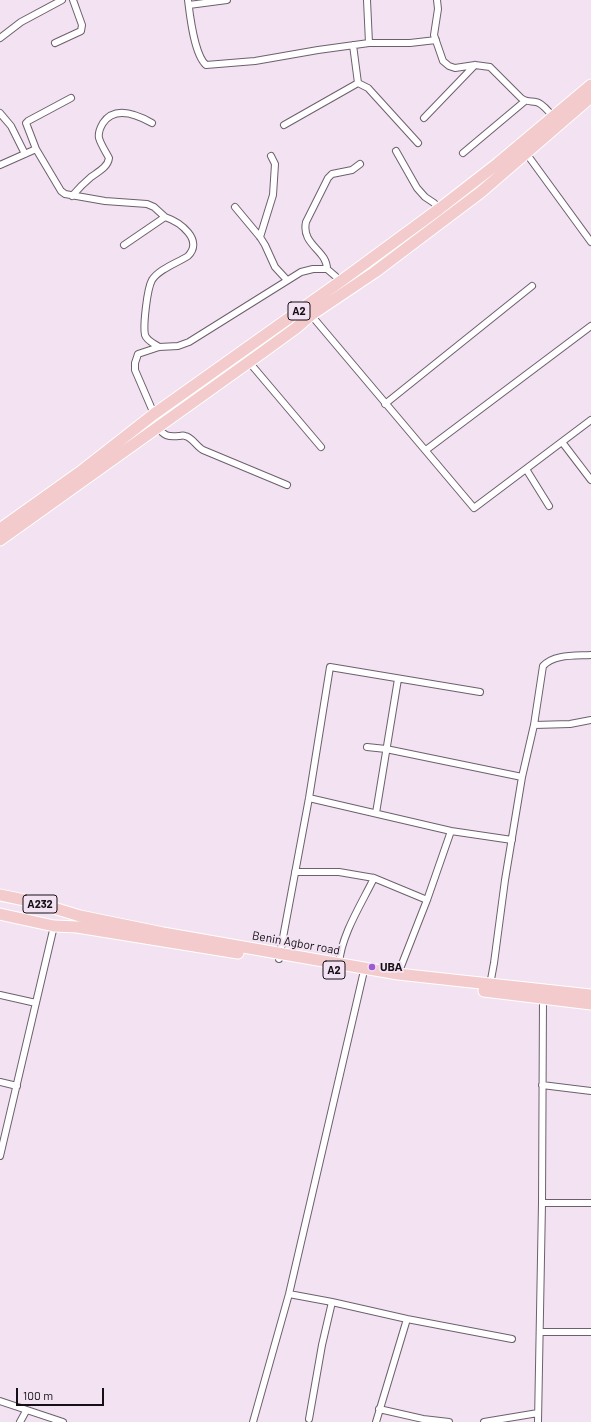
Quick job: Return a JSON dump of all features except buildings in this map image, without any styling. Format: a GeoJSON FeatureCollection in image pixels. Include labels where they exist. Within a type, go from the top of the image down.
{"type":"FeatureCollection","features":[{"type":"Feature","properties":{"kind":"highway","name":"A2"},"geometry":{"type":"LineString","coordinates":[[0,529],[80,472],[154,414],[341,281],[439,209],[497,164],[591,85]]}},
{"type":"Feature","properties":{"kind":"highway","name":"A2"},"geometry":{"type":"LineString","coordinates":[[0,540],[249,362],[312,315],[375,272],[446,219],[481,192],[591,97]]}},
{"type":"Feature","properties":{"kind":"highway","name":"Benin Agbor road"},"geometry":{"type":"LineString","coordinates":[[0,895],[34,902],[78,921],[163,932],[362,974],[415,983],[591,1004]]}},
{"type":"Feature","properties":{"kind":"highway","name":"A2"},"geometry":{"type":"LineString","coordinates":[[0,902],[78,921]]}},
{"type":"Feature","properties":{"kind":"highway","name":"A2"},"geometry":{"type":"LineString","coordinates":[[0,908],[78,921]]}},
{"type":"Feature","properties":{"kind":"highway","name":"Benin Agbor road"},"geometry":{"type":"LineString","coordinates":[[0,914],[54,926],[78,921]]}},
{"type":"Feature","properties":{"kind":"highway","name":"Benin Agbor road"},"geometry":{"type":"LineString","coordinates":[[280,956],[398,974],[591,995]]}},
{"type":"Feature","properties":{"kind":"street"},"geometry":{"type":"LineString","coordinates":[[0,38],[21,22],[62,0]]}},
{"type":"Feature","properties":{"kind":"street"},"geometry":{"type":"LineString","coordinates":[[55,43],[81,31],[82,25],[73,0]]}},
{"type":"Feature","properties":{"kind":"street"},"geometry":{"type":"LineString","coordinates":[[227,0],[189,2],[196,48],[202,61],[206,64],[255,61],[369,43],[410,43],[436,40]]}},
{"type":"Feature","properties":{"kind":"street"},"geometry":{"type":"LineString","coordinates":[[367,0],[369,43]]}},
{"type":"Feature","properties":{"kind":"street"},"geometry":{"type":"LineString","coordinates":[[437,0],[438,9],[434,36],[443,61],[449,66],[455,68],[475,65],[490,67],[521,98],[525,101],[537,102],[554,117]]}},
{"type":"Feature","properties":{"kind":"street"},"geometry":{"type":"LineString","coordinates":[[354,46],[358,83]]}},
{"type":"Feature","properties":{"kind":"street"},"geometry":{"type":"LineString","coordinates":[[424,118],[475,65]]}},
{"type":"Feature","properties":{"kind":"street"},"geometry":{"type":"LineString","coordinates":[[284,125],[358,83]]}},
{"type":"Feature","properties":{"kind":"street"},"geometry":{"type":"LineString","coordinates":[[358,83],[368,88],[418,142]]}},
{"type":"Feature","properties":{"kind":"street"},"geometry":{"type":"LineString","coordinates":[[71,98],[26,123],[36,149],[61,191],[72,196],[105,201],[147,204],[154,207],[165,217],[180,224],[193,240],[193,249],[188,256],[158,273],[152,280],[147,291],[145,335],[159,347]]}},
{"type":"Feature","properties":{"kind":"street"},"geometry":{"type":"LineString","coordinates":[[463,152],[525,101]]}},
{"type":"Feature","properties":{"kind":"street"},"geometry":{"type":"LineString","coordinates":[[0,113],[12,126],[25,154]]}},
{"type":"Feature","properties":{"kind":"street"},"geometry":{"type":"LineString","coordinates":[[72,196],[109,162],[109,158],[99,137],[100,130],[104,122],[112,116],[120,113],[127,113],[140,116],[152,123]]}},
{"type":"Feature","properties":{"kind":"street"},"geometry":{"type":"LineString","coordinates":[[0,165],[36,149]]}},
{"type":"Feature","properties":{"kind":"street"},"geometry":{"type":"LineString","coordinates":[[396,151],[417,188],[439,209]]}},
{"type":"Feature","properties":{"kind":"street"},"geometry":{"type":"LineString","coordinates":[[526,153],[591,242]]}},
{"type":"Feature","properties":{"kind":"street"},"geometry":{"type":"LineString","coordinates":[[260,237],[273,195],[276,171],[275,164],[271,156]]}},
{"type":"Feature","properties":{"kind":"street"},"geometry":{"type":"LineString","coordinates":[[327,269],[324,259],[307,237],[305,228],[306,222],[328,178],[332,174],[352,170],[360,164]]}},
{"type":"Feature","properties":{"kind":"street"},"geometry":{"type":"LineString","coordinates":[[235,207],[260,237],[276,267],[287,280]]}},
{"type":"Feature","properties":{"kind":"street"},"geometry":{"type":"LineString","coordinates":[[124,245],[165,217]]}},
{"type":"Feature","properties":{"kind":"street"},"geometry":{"type":"LineString","coordinates":[[154,414],[135,370],[135,363],[138,354],[159,347],[178,346],[189,342],[301,272],[313,269],[327,269],[341,281]]}},
{"type":"Feature","properties":{"kind":"street"},"geometry":{"type":"LineString","coordinates":[[385,404],[532,286]]}},
{"type":"Feature","properties":{"kind":"street"},"geometry":{"type":"LineString","coordinates":[[312,315],[385,404],[426,450],[474,508],[591,420]]}},
{"type":"Feature","properties":{"kind":"street"},"geometry":{"type":"LineString","coordinates":[[426,450],[591,326]]}},
{"type":"Feature","properties":{"kind":"street"},"geometry":{"type":"LineString","coordinates":[[249,362],[321,446]]}},
{"type":"Feature","properties":{"kind":"street"},"geometry":{"type":"LineString","coordinates":[[157,427],[165,436],[185,436],[192,440],[197,447],[202,450],[287,485]]}},
{"type":"Feature","properties":{"kind":"street"},"geometry":{"type":"LineString","coordinates":[[562,442],[591,480]]}},
{"type":"Feature","properties":{"kind":"street"},"geometry":{"type":"LineString","coordinates":[[526,469],[549,506]]}},
{"type":"Feature","properties":{"kind":"street"},"geometry":{"type":"LineString","coordinates":[[490,985],[522,777],[534,725],[543,666],[548,660],[554,658],[591,655]]}},
{"type":"Feature","properties":{"kind":"street"},"geometry":{"type":"LineString","coordinates":[[280,956],[309,798],[330,667],[480,692]]}},
{"type":"Feature","properties":{"kind":"street"},"geometry":{"type":"LineString","coordinates":[[376,813],[398,679]]}},
{"type":"Feature","properties":{"kind":"street"},"geometry":{"type":"LineString","coordinates":[[534,725],[590,722]]}},
{"type":"Feature","properties":{"kind":"street"},"geometry":{"type":"LineString","coordinates":[[368,747],[386,749],[522,777]]}},
{"type":"Feature","properties":{"kind":"street"},"geometry":{"type":"LineString","coordinates":[[309,798],[450,830],[512,840]]}},
{"type":"Feature","properties":{"kind":"street"},"geometry":{"type":"LineString","coordinates":[[398,974],[427,900],[450,830]]}},
{"type":"Feature","properties":{"kind":"street"},"geometry":{"type":"LineString","coordinates":[[295,872],[339,872],[374,878],[427,900]]}},
{"type":"Feature","properties":{"kind":"street"},"geometry":{"type":"LineString","coordinates":[[339,964],[340,953],[374,878]]}},
{"type":"Feature","properties":{"kind":"street"},"geometry":{"type":"LineString","coordinates":[[0,1156],[54,926]]}},
{"type":"Feature","properties":{"kind":"street"},"geometry":{"type":"LineString","coordinates":[[253,1422],[289,1294],[362,974]]}},
{"type":"Feature","properties":{"kind":"street"},"geometry":{"type":"LineString","coordinates":[[0,995],[36,1003]]}},
{"type":"Feature","properties":{"kind":"street"},"geometry":{"type":"LineString","coordinates":[[538,1422],[542,1203],[543,999]]}},
{"type":"Feature","properties":{"kind":"street"},"geometry":{"type":"LineString","coordinates":[[0,1082],[17,1086]]}},
{"type":"Feature","properties":{"kind":"street"},"geometry":{"type":"LineString","coordinates":[[542,1084],[591,1091]]}},
{"type":"Feature","properties":{"kind":"street"},"geometry":{"type":"LineString","coordinates":[[542,1203],[591,1203]]}},
{"type":"Feature","properties":{"kind":"street"},"geometry":{"type":"LineString","coordinates":[[289,1294],[512,1339]]}},
{"type":"Feature","properties":{"kind":"street"},"geometry":{"type":"LineString","coordinates":[[309,1419],[323,1338],[332,1302]]}},
{"type":"Feature","properties":{"kind":"street"},"geometry":{"type":"LineString","coordinates":[[376,1422],[407,1319]]}},
{"type":"Feature","properties":{"kind":"street"},"geometry":{"type":"LineString","coordinates":[[540,1332],[591,1332]]}},
{"type":"Feature","properties":{"kind":"street"},"geometry":{"type":"LineString","coordinates":[[0,1401],[26,1411],[63,1422]]}},
{"type":"Feature","properties":{"kind":"street"},"geometry":{"type":"LineString","coordinates":[[379,1409],[422,1419],[448,1422]]}},
{"type":"Feature","properties":{"kind":"street"},"geometry":{"type":"LineString","coordinates":[[20,1422],[26,1411]]}},
{"type":"Feature","properties":{"kind":"street"},"geometry":{"type":"LineString","coordinates":[[484,1422],[538,1413]]}},
{"type":"Feature","properties":{"kind":"place","name":"UBA"},"geometry":{"type":"Point","coordinates":[372,967]}}]}
